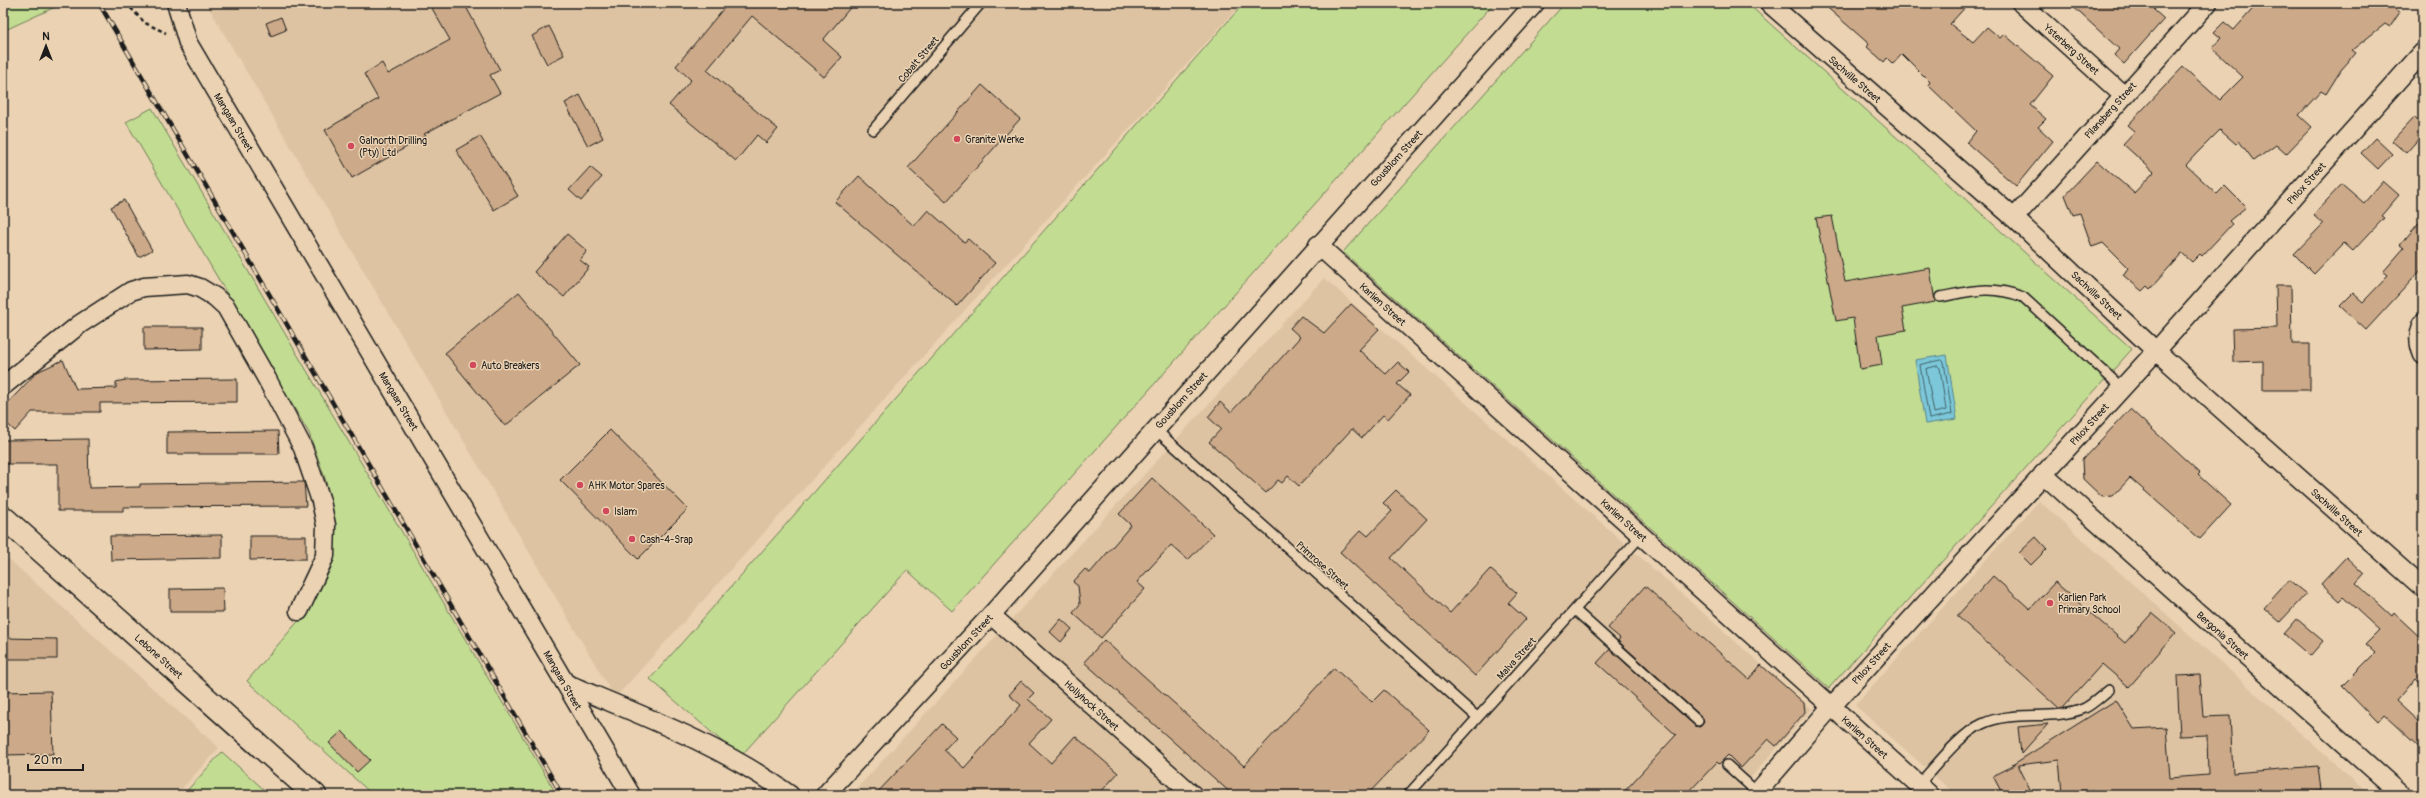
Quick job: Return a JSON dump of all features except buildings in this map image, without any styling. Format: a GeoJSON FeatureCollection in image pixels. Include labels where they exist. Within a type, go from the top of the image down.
{"type":"FeatureCollection","features":[{"type":"Feature","properties":{"kind":"street","name":"Mangaan Street"},"geometry":{"type":"LineString","coordinates":[[176,3],[188,43],[631,795]]}},
{"type":"Feature","properties":{"kind":"street","name":"Gousblom Street"},"geometry":{"type":"LineString","coordinates":[[825,795],[991,615],[1318,245],[1535,3]]}},
{"type":"Feature","properties":{"kind":"street","name":"Sachville Street"},"geometry":{"type":"LineString","coordinates":[[1769,3],[2014,218],[2156,350],[2423,588]]}},
{"type":"Feature","properties":{"kind":"street","name":"Ysterberg Street"},"geometry":{"type":"LineString","coordinates":[[2021,3],[2123,95]]}},
{"type":"Feature","properties":{"kind":"street","name":"Pilansberg Street"},"geometry":{"type":"LineString","coordinates":[[2014,218],[2123,95],[2208,3]]}},
{"type":"Feature","properties":{"kind":"street","name":"Phlox Street"},"geometry":{"type":"LineString","coordinates":[[1756,794],[1831,707],[2122,388],[2423,52]]}},
{"type":"Feature","properties":{"kind":"street","name":"Karlien Street"},"geometry":{"type":"LineString","coordinates":[[1318,245],[1924,790]]}},
{"type":"Feature","properties":{"kind":"street"},"geometry":{"type":"LineString","coordinates":[[4,384],[80,324],[131,291],[144,287],[188,284],[200,288],[215,298],[226,307],[271,386],[303,448],[321,501],[326,525],[325,556],[299,611]]}},
{"type":"Feature","properties":{"kind":"street"},"geometry":{"type":"LineString","coordinates":[[2421,349],[2419,332],[2423,323]]}},
{"type":"Feature","properties":{"kind":"street","name":"Bergonia Street"},"geometry":{"type":"LineString","coordinates":[[2043,474],[2402,795]]}},
{"type":"Feature","properties":{"kind":"street","name":"Lebone Street"},"geometry":{"type":"LineString","coordinates":[[3,517],[316,795]]}},
{"type":"Feature","properties":{"kind":"street","name":"Hollyhock Street"},"geometry":{"type":"LineString","coordinates":[[991,615],[1193,795]]}},
{"type":"Feature","properties":{"kind":"street"},"geometry":{"type":"LineString","coordinates":[[565,682],[702,741],[770,781],[790,795]]}},
{"type":"Feature","properties":{"kind":"lane","name":"Cobalt Street"},"geometry":{"type":"LineString","coordinates":[[873,130],[981,3]]}},
{"type":"Feature","properties":{"kind":"lane"},"geometry":{"type":"LineString","coordinates":[[1940,296],[1986,289],[2004,290],[2023,298],[2122,388]]}},
{"type":"Feature","properties":{"kind":"lane","name":"Primrose Street"},"geometry":{"type":"LineString","coordinates":[[1155,429],[1477,717]]}},
{"type":"Feature","properties":{"kind":"lane","name":"Malva Street"},"geometry":{"type":"LineString","coordinates":[[1408,795],[1641,536]]}},
{"type":"Feature","properties":{"kind":"lane"},"geometry":{"type":"LineString","coordinates":[[1575,610],[1698,721]]}},
{"type":"Feature","properties":{"kind":"lane"},"geometry":{"type":"LineString","coordinates":[[1924,790],[1970,731],[1983,723],[2001,719],[2072,712],[2086,708],[2109,690]]}},
{"type":"Feature","properties":{"kind":"lane"},"geometry":{"type":"LineString","coordinates":[[1727,765],[1756,794]]}},
{"type":"Feature","properties":{"kind":"path"},"geometry":{"type":"LineString","coordinates":[[126,3],[145,23],[188,43]]}},
{"type":"Feature","properties":{"kind":"shaded area"},"geometry":{"type":"Polygon","coordinates":[[[206,3],[1242,3],[615,698],[206,3]]]}},
{"type":"Feature","properties":{"kind":"shaded area"},"geometry":{"type":"Polygon","coordinates":[[[1324,278],[1812,709],[1735,795],[851,795],[1324,278]]]}},
{"type":"Feature","properties":{"kind":"shaded area","name":"Karlien Park Primary School"},"geometry":{"type":"Polygon","coordinates":[[[2039,501],[2370,795],[1956,795],[1855,705],[2039,501]]]}},
{"type":"Feature","properties":{"kind":"shaded area"},"geometry":{"type":"Polygon","coordinates":[[[3,554],[219,748],[176,795],[3,795],[3,554]]]}},
{"type":"Feature","properties":{"kind":"green space"},"geometry":{"type":"Polygon","coordinates":[[[3,3],[64,3],[3,31],[3,3]]]}},
{"type":"Feature","properties":{"kind":"green space"},"geometry":{"type":"Polygon","coordinates":[[[1244,3],[1494,3],[952,611],[907,570],[740,757],[650,679],[1244,3]]]}},
{"type":"Feature","properties":{"kind":"green space"},"geometry":{"type":"Polygon","coordinates":[[[1565,3],[1747,3],[2132,349],[1829,688],[1343,252],[1565,3]]]}},
{"type":"Feature","properties":{"kind":"green space"},"geometry":{"type":"Polygon","coordinates":[[[152,108],[557,795],[373,795],[247,681],[312,605],[331,568],[336,525],[326,481],[309,433],[126,122],[152,108]]]}},
{"type":"Feature","properties":{"kind":"green space"},"geometry":{"type":"Polygon","coordinates":[[[222,752],[270,795],[183,795],[222,752]]]}},
{"type":"Feature","properties":{"kind":"water"},"geometry":{"type":"Polygon","coordinates":[[[1947,355],[1957,419],[1925,424],[1915,360],[1947,355]]]}},
{"type":"Feature","properties":{"kind":"railway"},"geometry":{"type":"LineString","coordinates":[[99,3],[562,795]]}},
{"type":"Feature","properties":{"kind":"place","name":"Granite Werke"},"geometry":{"type":"Point","coordinates":[957,139]}},
{"type":"Feature","properties":{"kind":"place","name":"Galnorth Drilling (Pty) Ltd"},"geometry":{"type":"Point","coordinates":[351,146]}},
{"type":"Feature","properties":{"kind":"place","name":"Auto Breakers"},"geometry":{"type":"Point","coordinates":[473,365]}},
{"type":"Feature","properties":{"kind":"place","name":"AHK Motor Spares"},"geometry":{"type":"Point","coordinates":[580,485]}},
{"type":"Feature","properties":{"kind":"place","name":"Islam"},"geometry":{"type":"Point","coordinates":[606,511]}},
{"type":"Feature","properties":{"kind":"place","name":"Cash-4-Srap"},"geometry":{"type":"Point","coordinates":[632,539]}},
{"type":"Feature","properties":{"kind":"place","name":"Karlien Park Primary School"},"geometry":{"type":"Point","coordinates":[2050,603]}}]}
